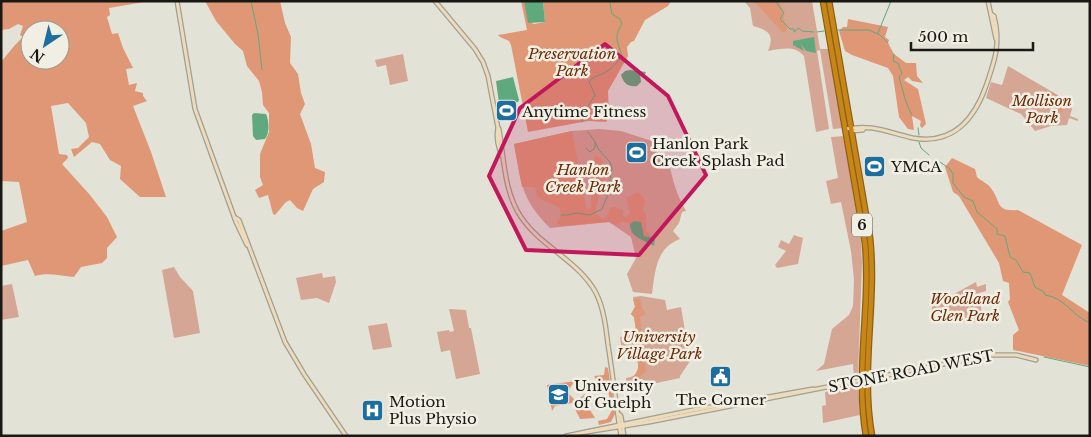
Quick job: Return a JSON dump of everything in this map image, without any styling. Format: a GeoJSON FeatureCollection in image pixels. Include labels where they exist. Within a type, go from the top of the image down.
{"type":"FeatureCollection","features":[{"type":"Feature","properties":{"kind":"highway","name":"6"},"geometry":{"type":"LineString","coordinates":[[823,1],[871,251],[868,407],[872,436]]}},
{"type":"Feature","properties":{"kind":"highway","name":"6"},"geometry":{"type":"LineString","coordinates":[[828,1],[866,252],[862,380],[862,407],[866,436]]}},
{"type":"Feature","properties":{"kind":"main road"},"geometry":{"type":"LineString","coordinates":[[177,1],[195,108],[236,218],[239,220],[285,342],[346,436]]}},
{"type":"Feature","properties":{"kind":"main road"},"geometry":{"type":"LineString","coordinates":[[435,1],[475,49],[483,62],[500,130],[502,156],[512,198],[522,219],[540,238],[583,275],[598,298],[605,325],[623,436]]}},
{"type":"Feature","properties":{"kind":"main road"},"geometry":{"type":"LineString","coordinates":[[848,130],[862,126],[914,138],[940,138],[961,127],[971,118],[982,97],[994,64],[998,37],[994,16],[991,14],[988,1]]}},
{"type":"Feature","properties":{"kind":"main road","name":"STONE ROAD WEST"},"geometry":{"type":"LineString","coordinates":[[566,436],[996,354],[1016,355],[1036,360]]}},
{"type":"Feature","properties":{"kind":"highlighted area"},"geometry":{"type":"Polygon","coordinates":[[[605,44],[668,96],[706,175],[639,255],[526,250],[489,176],[520,108],[605,44]]]}},
{"type":"Feature","properties":{"kind":"green space"},"geometry":{"type":"Polygon","coordinates":[[[1,1],[150,1],[109,8],[110,15],[107,17],[112,34],[118,33],[133,68],[126,69],[129,85],[137,83],[135,91],[143,93],[147,101],[133,106],[166,197],[140,197],[120,179],[121,166],[110,160],[100,144],[92,142],[74,157],[71,149],[78,148],[89,137],[86,123],[68,103],[51,106],[59,154],[67,155],[68,158],[62,164],[107,217],[117,237],[107,248],[107,258],[102,263],[81,267],[74,277],[49,274],[35,276],[28,260],[1,266],[1,231],[27,222],[19,182],[1,181],[1,62],[20,40],[20,70],[70,70],[70,20],[20,20],[20,25],[1,30],[1,1]]]}},
{"type":"Feature","properties":{"kind":"green space"},"geometry":{"type":"Polygon","coordinates":[[[205,1],[280,1],[285,23],[291,37],[290,63],[298,74],[305,104],[300,114],[311,144],[315,168],[325,172],[324,182],[313,189],[303,211],[297,208],[290,200],[275,215],[273,214],[268,195],[259,198],[255,190],[263,185],[260,177],[260,154],[269,132],[269,113],[263,105],[259,81],[247,66],[243,51],[216,21],[205,1]]]}},
{"type":"Feature","properties":{"kind":"green space","name":"Preservation Park"},"geometry":{"type":"Polygon","coordinates":[[[521,1],[524,1],[530,22],[534,24],[545,22],[543,1],[671,1],[668,6],[645,20],[634,41],[627,47],[628,56],[608,91],[609,117],[606,122],[588,121],[528,132],[511,45],[509,41],[498,35],[527,30],[521,1]]]}},
{"type":"Feature","properties":{"kind":"green space"},"geometry":{"type":"Polygon","coordinates":[[[744,1],[812,1],[820,49],[829,49],[843,128],[833,129],[820,50],[817,51],[829,129],[816,132],[804,56],[792,49],[768,51],[771,40],[769,34],[763,29],[753,26],[750,8],[744,1]]]}},
{"type":"Feature","properties":{"kind":"green space"},"geometry":{"type":"Polygon","coordinates":[[[754,1],[779,1],[787,29],[786,32],[782,32],[754,1]]]}},
{"type":"Feature","properties":{"kind":"green space"},"geometry":{"type":"Polygon","coordinates":[[[848,19],[888,27],[885,37],[889,40],[888,43],[894,54],[906,63],[916,63],[917,76],[923,83],[912,81],[908,77],[904,80],[918,89],[926,124],[922,128],[920,126],[921,121],[912,116],[914,130],[908,129],[899,117],[893,76],[888,68],[845,51],[839,31],[843,27],[847,27],[848,19]]]}},
{"type":"Feature","properties":{"kind":"green space"},"geometry":{"type":"Polygon","coordinates":[[[403,54],[408,81],[390,85],[386,65],[377,67],[375,60],[403,54]]]}},
{"type":"Feature","properties":{"kind":"green space","name":"Mollison Park"},"geometry":{"type":"Polygon","coordinates":[[[1008,66],[1068,101],[1072,109],[1070,116],[1078,119],[1078,121],[1069,118],[1067,125],[1051,126],[1035,131],[1021,114],[986,98],[991,82],[1002,85],[1008,66]]]}},
{"type":"Feature","properties":{"kind":"green space"},"geometry":{"type":"Polygon","coordinates":[[[1051,92],[1067,102],[1061,113],[1043,96],[1051,92]]]}},
{"type":"Feature","properties":{"kind":"green space","name":"Hanlon Creek Park"},"geometry":{"type":"Polygon","coordinates":[[[600,129],[621,131],[658,143],[656,152],[668,156],[674,184],[686,211],[682,212],[679,223],[673,231],[680,239],[666,248],[658,261],[652,294],[633,292],[627,274],[636,258],[631,237],[609,222],[550,228],[533,208],[524,190],[518,170],[514,144],[572,131],[600,129]]]}},
{"type":"Feature","properties":{"kind":"green space"},"geometry":{"type":"Polygon","coordinates":[[[572,131],[587,210],[591,207],[591,184],[597,174],[596,165],[593,162],[595,155],[602,159],[604,165],[604,179],[596,214],[603,219],[608,215],[610,208],[615,207],[623,210],[623,216],[626,217],[630,213],[626,198],[638,192],[645,200],[643,210],[646,215],[646,231],[654,237],[644,236],[634,221],[630,224],[623,222],[617,225],[609,222],[563,226],[557,224],[561,215],[559,207],[537,196],[535,187],[522,187],[514,144],[572,131]]]}},
{"type":"Feature","properties":{"kind":"green space"},"geometry":{"type":"Polygon","coordinates":[[[844,136],[861,242],[862,263],[858,376],[854,377],[853,364],[816,371],[824,364],[832,329],[849,315],[853,306],[854,280],[851,251],[841,202],[831,204],[826,181],[838,178],[831,137],[844,136]]]}},
{"type":"Feature","properties":{"kind":"green space"},"geometry":{"type":"Polygon","coordinates":[[[952,158],[975,169],[977,177],[990,187],[1002,207],[1018,210],[1082,245],[1062,295],[1090,313],[1090,366],[1013,350],[1013,335],[1019,330],[1008,302],[1010,299],[1009,283],[1003,281],[999,263],[959,196],[953,192],[945,167],[952,158]]]}},
{"type":"Feature","properties":{"kind":"green space"},"geometry":{"type":"Polygon","coordinates":[[[794,235],[803,238],[798,264],[777,268],[775,265],[786,251],[778,247],[781,240],[789,244],[794,235]]]}},
{"type":"Feature","properties":{"kind":"green space"},"geometry":{"type":"Polygon","coordinates":[[[174,267],[180,277],[193,291],[200,333],[174,338],[162,270],[174,267]]]}},
{"type":"Feature","properties":{"kind":"green space"},"geometry":{"type":"Polygon","coordinates":[[[322,273],[323,278],[335,276],[336,282],[329,303],[317,298],[301,300],[296,278],[322,273]]]}},
{"type":"Feature","properties":{"kind":"green space","name":"Woodland Glen Park"},"geometry":{"type":"Polygon","coordinates":[[[976,282],[977,287],[986,284],[986,291],[979,293],[983,321],[970,323],[932,318],[932,306],[976,282]]]}},
{"type":"Feature","properties":{"kind":"green space"},"geometry":{"type":"Polygon","coordinates":[[[12,284],[19,317],[1,320],[1,286],[12,284]]]}},
{"type":"Feature","properties":{"kind":"green space","name":"University Village Park"},"geometry":{"type":"Polygon","coordinates":[[[641,296],[665,300],[667,310],[681,307],[690,361],[680,378],[619,391],[618,384],[626,383],[626,378],[636,374],[639,367],[631,349],[622,350],[620,337],[628,336],[636,330],[634,317],[631,314],[635,307],[633,297],[641,296]]]}},
{"type":"Feature","properties":{"kind":"green space"},"geometry":{"type":"Polygon","coordinates":[[[640,298],[642,308],[646,314],[640,317],[642,337],[634,346],[645,364],[646,371],[635,381],[633,377],[637,372],[638,362],[628,336],[636,330],[634,317],[631,314],[635,307],[633,299],[640,298]]]}},
{"type":"Feature","properties":{"kind":"green space"},"geometry":{"type":"Polygon","coordinates":[[[449,309],[466,310],[480,374],[456,379],[450,350],[441,352],[437,332],[454,331],[449,309]]]}},
{"type":"Feature","properties":{"kind":"green space"},"geometry":{"type":"Polygon","coordinates":[[[387,323],[392,347],[373,350],[368,326],[387,323]]]}},
{"type":"Feature","properties":{"kind":"green space"},"geometry":{"type":"Polygon","coordinates":[[[605,367],[608,368],[615,414],[611,422],[599,425],[598,421],[607,419],[612,410],[604,383],[594,376],[604,375],[605,367]]]}},
{"type":"Feature","properties":{"kind":"green space"},"geometry":{"type":"Polygon","coordinates":[[[575,381],[569,389],[569,394],[574,399],[579,399],[585,394],[590,402],[587,405],[595,418],[580,419],[572,403],[555,406],[552,411],[547,385],[575,381]]]}},
{"type":"Feature","properties":{"kind":"green space"},"geometry":{"type":"Polygon","coordinates":[[[858,386],[860,415],[823,423],[822,406],[826,405],[825,392],[858,386]]]}},
{"type":"Feature","properties":{"kind":"shaded area"},"geometry":{"type":"Polygon","coordinates":[[[524,1],[543,1],[545,22],[528,23],[524,1]]]}},
{"type":"Feature","properties":{"kind":"shaded area"},"geometry":{"type":"Polygon","coordinates":[[[814,37],[816,53],[806,51],[800,43],[804,51],[793,45],[793,41],[814,37]]]}},
{"type":"Feature","properties":{"kind":"shaded area"},"geometry":{"type":"Polygon","coordinates":[[[625,71],[646,72],[645,74],[640,74],[641,82],[637,86],[625,83],[622,78],[621,75],[625,71]]]}},
{"type":"Feature","properties":{"kind":"shaded area"},"geometry":{"type":"Polygon","coordinates":[[[513,77],[519,100],[518,102],[501,105],[499,103],[496,81],[513,77]]]}},
{"type":"Feature","properties":{"kind":"shaded area"},"geometry":{"type":"Polygon","coordinates":[[[254,113],[266,114],[268,133],[265,139],[256,140],[253,136],[252,115],[254,113]]]}},
{"type":"Feature","properties":{"kind":"shaded area"},"geometry":{"type":"Polygon","coordinates":[[[634,221],[641,222],[644,236],[655,238],[654,246],[635,236],[630,224],[634,221]]]}},
{"type":"Feature","properties":{"kind":"waterway"},"geometry":{"type":"LineString","coordinates":[[251,1],[258,34],[262,70]]}},
{"type":"Feature","properties":{"kind":"waterway"},"geometry":{"type":"LineString","coordinates":[[771,1],[776,2],[784,13],[780,19],[790,29],[794,29],[794,32],[799,28],[802,31],[814,32]]}},
{"type":"Feature","properties":{"kind":"waterway"},"geometry":{"type":"LineString","coordinates":[[878,33],[891,1]]}},
{"type":"Feature","properties":{"kind":"waterway"},"geometry":{"type":"LineString","coordinates":[[582,122],[583,114],[595,95],[589,82],[594,77],[606,72],[622,56],[617,37],[622,24],[620,19],[612,14],[610,3]]}},
{"type":"Feature","properties":{"kind":"waterway"},"geometry":{"type":"LineString","coordinates":[[838,30],[869,30],[880,35],[888,43]]}},
{"type":"Feature","properties":{"kind":"waterway"},"geometry":{"type":"LineString","coordinates":[[817,32],[824,31]]}},
{"type":"Feature","properties":{"kind":"waterway"},"geometry":{"type":"LineString","coordinates":[[894,54],[893,61],[899,64],[902,73],[899,77],[912,115]]}},
{"type":"Feature","properties":{"kind":"waterway"},"geometry":{"type":"LineString","coordinates":[[918,128],[919,135]]}},
{"type":"Feature","properties":{"kind":"waterway"},"geometry":{"type":"LineString","coordinates":[[561,215],[576,213],[590,215],[602,209],[607,197],[612,168],[610,162],[599,150],[588,132]]}},
{"type":"Feature","properties":{"kind":"waterway"},"geometry":{"type":"LineString","coordinates":[[919,142],[921,148],[929,155]]}},
{"type":"Feature","properties":{"kind":"waterway"},"geometry":{"type":"LineString","coordinates":[[586,148],[590,152],[595,148],[595,143]]}},
{"type":"Feature","properties":{"kind":"waterway"},"geometry":{"type":"LineString","coordinates":[[940,162],[950,169],[953,174],[953,183],[964,197],[973,201],[977,212],[997,229],[997,234],[1005,236],[1010,257],[1016,260],[1023,272],[1030,273],[1035,287],[1044,292],[1045,295],[1064,303],[1078,316],[1090,323]]}},
{"type":"Feature","properties":{"kind":"waterway"},"geometry":{"type":"LineString","coordinates":[[1044,357],[1090,367]]}},
{"type":"Feature","properties":{"kind":"place","name":"Anytime Fitness"},"geometry":{"type":"Point","coordinates":[506,111]}},
{"type":"Feature","properties":{"kind":"place","name":"Hanlon Park Creek Splash Pad"},"geometry":{"type":"Point","coordinates":[636,152]}},
{"type":"Feature","properties":{"kind":"place","name":"YMCA"},"geometry":{"type":"Point","coordinates":[875,166]}},
{"type":"Feature","properties":{"kind":"place","name":"The Corner"},"geometry":{"type":"Point","coordinates":[721,376]}},
{"type":"Feature","properties":{"kind":"place","name":"University of Guelph"},"geometry":{"type":"Point","coordinates":[558,394]}},
{"type":"Feature","properties":{"kind":"place","name":"Motion Plus Physio"},"geometry":{"type":"Point","coordinates":[373,410]}}]}
